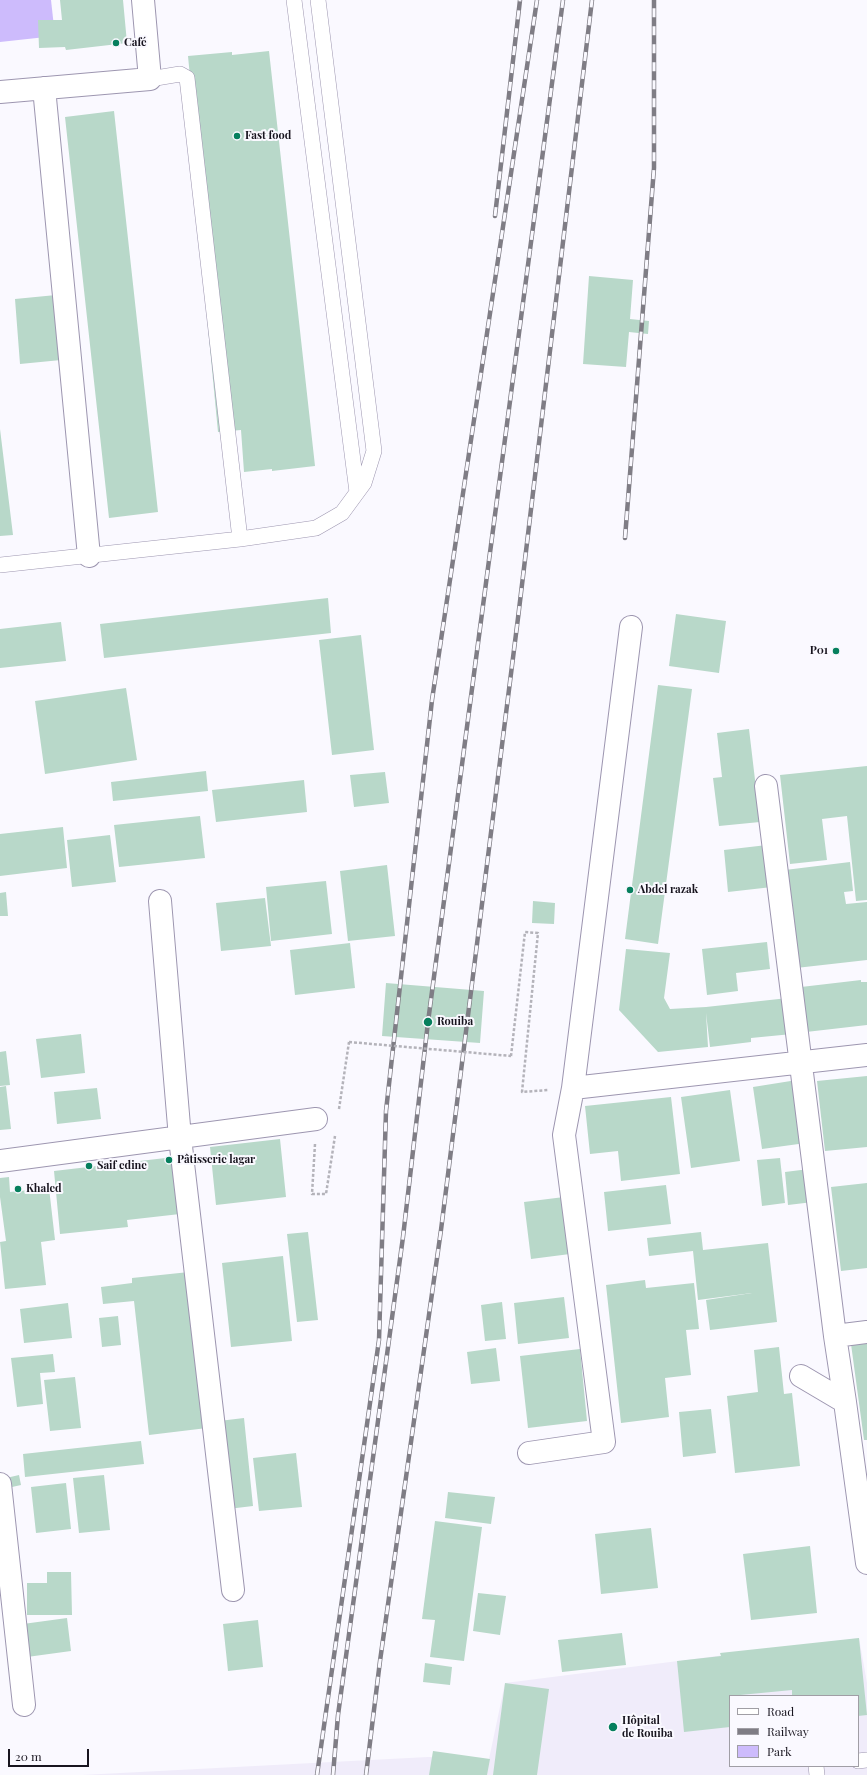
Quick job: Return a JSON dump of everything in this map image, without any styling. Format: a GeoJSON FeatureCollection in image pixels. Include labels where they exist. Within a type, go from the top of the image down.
{"type":"FeatureCollection","features":[{"type":"Feature","properties":{"kind":"street"},"geometry":{"type":"LineString","coordinates":[[0,92],[150,79],[143,0]]}},
{"type":"Feature","properties":{"kind":"street"},"geometry":{"type":"LineString","coordinates":[[44,88],[89,556]]}},
{"type":"Feature","properties":{"kind":"street"},"geometry":{"type":"LineString","coordinates":[[529,1453],[604,1442],[564,1135],[572,1088],[631,627]]}},
{"type":"Feature","properties":{"kind":"street"},"geometry":{"type":"LineString","coordinates":[[766,786],[835,1336],[867,1563]]}},
{"type":"Feature","properties":{"kind":"street"},"geometry":{"type":"LineString","coordinates":[[160,901],[180,1138],[233,1590]]}},
{"type":"Feature","properties":{"kind":"street"},"geometry":{"type":"LineString","coordinates":[[572,1088],[867,1055]]}},
{"type":"Feature","properties":{"kind":"street"},"geometry":{"type":"LineString","coordinates":[[0,1161],[316,1119]]}},
{"type":"Feature","properties":{"kind":"street"},"geometry":{"type":"LineString","coordinates":[[835,1336],[867,1332]]}},
{"type":"Feature","properties":{"kind":"street"},"geometry":{"type":"LineString","coordinates":[[801,1376],[845,1402]]}},
{"type":"Feature","properties":{"kind":"street"},"geometry":{"type":"LineString","coordinates":[[0,1484],[24,1705]]}},
{"type":"Feature","properties":{"kind":"lane"},"geometry":{"type":"LineString","coordinates":[[294,0],[357,492]]}},
{"type":"Feature","properties":{"kind":"lane"},"geometry":{"type":"LineString","coordinates":[[0,565],[240,539],[316,528],[342,513],[364,483],[374,451],[318,0]]}},
{"type":"Feature","properties":{"kind":"lane"},"geometry":{"type":"LineString","coordinates":[[150,79],[180,74],[188,78],[240,539]]}},
{"type":"Feature","properties":{"kind":"path"},"geometry":{"type":"LineString","coordinates":[[349,1042],[511,1056],[525,932],[538,933],[522,1092],[572,1088]]}},
{"type":"Feature","properties":{"kind":"path"},"geometry":{"type":"LineString","coordinates":[[312,1194],[316,1119]]}},
{"type":"Feature","properties":{"kind":"shaded area","name":"Hôpital de Rouiba"},"geometry":{"type":"Polygon","coordinates":[[[859,1638],[867,1683],[867,1775],[82,1775],[428,1757],[489,1759],[505,1683],[859,1638]]]}},
{"type":"Feature","properties":{"kind":"green space"},"geometry":{"type":"Polygon","coordinates":[[[0,0],[51,0],[55,36],[0,42],[0,0]]]}},
{"type":"Feature","properties":{"kind":"building"},"geometry":{"type":"Polygon","coordinates":[[[60,0],[123,0],[127,43],[66,50],[65,47],[39,48],[38,20],[62,20],[60,0]]]}},
{"type":"Feature","properties":{"kind":"building"},"geometry":{"type":"Polygon","coordinates":[[[269,51],[315,466],[272,471],[272,469],[244,472],[241,430],[218,432],[197,213],[203,212],[188,56],[232,52],[232,55],[269,51]]]}},
{"type":"Feature","properties":{"kind":"building"},"geometry":{"type":"Polygon","coordinates":[[[114,111],[158,512],[109,518],[65,117],[114,111]]]}},
{"type":"Feature","properties":{"kind":"building"},"geometry":{"type":"Polygon","coordinates":[[[589,276],[633,280],[630,319],[649,321],[648,334],[629,332],[626,367],[583,364],[589,276]]]}},
{"type":"Feature","properties":{"kind":"building"},"geometry":{"type":"Polygon","coordinates":[[[56,295],[61,360],[20,364],[15,299],[56,295]]]}},
{"type":"Feature","properties":{"kind":"building"},"geometry":{"type":"Polygon","coordinates":[[[0,429],[13,535],[0,536],[0,429]]]}},
{"type":"Feature","properties":{"kind":"building"},"geometry":{"type":"Polygon","coordinates":[[[328,598],[331,633],[104,658],[100,624],[328,598]]]}},
{"type":"Feature","properties":{"kind":"building"},"geometry":{"type":"Polygon","coordinates":[[[676,614],[726,621],[719,673],[669,666],[676,614]]]}},
{"type":"Feature","properties":{"kind":"building"},"geometry":{"type":"Polygon","coordinates":[[[61,622],[66,661],[0,668],[0,629],[61,622]]]}},
{"type":"Feature","properties":{"kind":"building"},"geometry":{"type":"Polygon","coordinates":[[[361,635],[374,750],[332,755],[319,640],[361,635]]]}},
{"type":"Feature","properties":{"kind":"building"},"geometry":{"type":"Polygon","coordinates":[[[658,685],[692,689],[658,944],[625,939],[658,685]]]}},
{"type":"Feature","properties":{"kind":"building"},"geometry":{"type":"Polygon","coordinates":[[[126,688],[137,760],[45,774],[35,701],[126,688]]]}},
{"type":"Feature","properties":{"kind":"building"},"geometry":{"type":"Polygon","coordinates":[[[749,729],[760,822],[719,826],[713,778],[722,777],[717,733],[749,729]]]}},
{"type":"Feature","properties":{"kind":"building"},"geometry":{"type":"Polygon","coordinates":[[[867,766],[867,900],[856,901],[847,816],[822,819],[827,860],[790,864],[780,775],[867,766]]]}},
{"type":"Feature","properties":{"kind":"building"},"geometry":{"type":"Polygon","coordinates":[[[206,771],[208,791],[113,801],[111,782],[206,771]]]}},
{"type":"Feature","properties":{"kind":"building"},"geometry":{"type":"Polygon","coordinates":[[[385,772],[389,803],[354,807],[350,775],[385,772]]]}},
{"type":"Feature","properties":{"kind":"building"},"geometry":{"type":"Polygon","coordinates":[[[304,780],[307,812],[216,822],[212,790],[304,780]]]}},
{"type":"Feature","properties":{"kind":"building"},"geometry":{"type":"Polygon","coordinates":[[[200,816],[205,858],[119,867],[114,825],[200,816]]]}},
{"type":"Feature","properties":{"kind":"building"},"geometry":{"type":"Polygon","coordinates":[[[63,827],[67,868],[0,876],[0,834],[63,827]]]}},
{"type":"Feature","properties":{"kind":"building"},"geometry":{"type":"Polygon","coordinates":[[[110,835],[116,882],[72,887],[67,840],[110,835]]]}},
{"type":"Feature","properties":{"kind":"building"},"geometry":{"type":"Polygon","coordinates":[[[767,845],[772,887],[728,892],[724,850],[767,845]]]}},
{"type":"Feature","properties":{"kind":"building"},"geometry":{"type":"Polygon","coordinates":[[[850,862],[853,891],[844,892],[846,904],[867,902],[867,960],[796,968],[785,870],[850,862]]]}},
{"type":"Feature","properties":{"kind":"building"},"geometry":{"type":"Polygon","coordinates":[[[387,865],[395,936],[348,941],[340,871],[387,865]]]}},
{"type":"Feature","properties":{"kind":"building"},"geometry":{"type":"Polygon","coordinates":[[[326,881],[332,934],[271,941],[266,887],[326,881]]]}},
{"type":"Feature","properties":{"kind":"building"},"geometry":{"type":"Polygon","coordinates":[[[6,892],[8,916],[0,916],[0,893],[6,892]]]}},
{"type":"Feature","properties":{"kind":"building"},"geometry":{"type":"Polygon","coordinates":[[[265,898],[271,946],[221,951],[216,903],[265,898]]]}},
{"type":"Feature","properties":{"kind":"building"},"geometry":{"type":"Polygon","coordinates":[[[533,901],[555,903],[554,924],[532,923],[533,901]]]}},
{"type":"Feature","properties":{"kind":"building"},"geometry":{"type":"Polygon","coordinates":[[[767,942],[770,969],[736,973],[738,991],[707,995],[702,949],[767,942]]]}},
{"type":"Feature","properties":{"kind":"building"},"geometry":{"type":"Polygon","coordinates":[[[350,943],[355,988],[295,995],[290,950],[350,943]]]}},
{"type":"Feature","properties":{"kind":"building"},"geometry":{"type":"Polygon","coordinates":[[[626,949],[670,953],[664,998],[670,1009],[706,1007],[788,998],[792,1034],[751,1038],[751,1042],[710,1047],[706,1013],[708,1047],[658,1052],[619,1010],[626,949]]]}},
{"type":"Feature","properties":{"kind":"building"},"geometry":{"type":"Polygon","coordinates":[[[861,980],[861,982],[867,982],[867,1025],[806,1032],[801,987],[861,980]]]}},
{"type":"Feature","properties":{"kind":"building"},"geometry":{"type":"Polygon","coordinates":[[[386,983],[484,991],[480,1043],[382,1036],[386,983]]]}},
{"type":"Feature","properties":{"kind":"building"},"geometry":{"type":"Polygon","coordinates":[[[81,1034],[85,1073],[41,1078],[36,1039],[81,1034]]]}},
{"type":"Feature","properties":{"kind":"building"},"geometry":{"type":"Polygon","coordinates":[[[6,1051],[10,1085],[0,1086],[0,1052],[6,1051]]]}},
{"type":"Feature","properties":{"kind":"building"},"geometry":{"type":"Polygon","coordinates":[[[867,1076],[867,1147],[825,1151],[817,1081],[867,1076]]]}},
{"type":"Feature","properties":{"kind":"building"},"geometry":{"type":"Polygon","coordinates":[[[797,1080],[806,1143],[762,1149],[753,1087],[797,1080]]]}},
{"type":"Feature","properties":{"kind":"building"},"geometry":{"type":"Polygon","coordinates":[[[6,1086],[11,1129],[0,1130],[0,1087],[6,1086]]]}},
{"type":"Feature","properties":{"kind":"building"},"geometry":{"type":"Polygon","coordinates":[[[97,1088],[101,1119],[57,1124],[54,1092],[97,1088]]]}},
{"type":"Feature","properties":{"kind":"building"},"geometry":{"type":"Polygon","coordinates":[[[730,1090],[740,1161],[691,1168],[681,1097],[730,1090]]]}},
{"type":"Feature","properties":{"kind":"building"},"geometry":{"type":"Polygon","coordinates":[[[671,1097],[680,1174],[621,1181],[618,1151],[590,1154],[585,1106],[671,1097]]]}},
{"type":"Feature","properties":{"kind":"building"},"geometry":{"type":"Polygon","coordinates":[[[280,1139],[286,1197],[216,1205],[210,1147],[280,1139]]]}},
{"type":"Feature","properties":{"kind":"building"},"geometry":{"type":"Polygon","coordinates":[[[174,1157],[180,1214],[127,1220],[128,1227],[60,1234],[54,1171],[174,1157]]]}},
{"type":"Feature","properties":{"kind":"building"},"geometry":{"type":"Polygon","coordinates":[[[780,1158],[785,1203],[762,1206],[757,1160],[780,1158]]]}},
{"type":"Feature","properties":{"kind":"building"},"geometry":{"type":"Polygon","coordinates":[[[809,1169],[813,1202],[788,1205],[785,1172],[809,1169]]]}},
{"type":"Feature","properties":{"kind":"building"},"geometry":{"type":"Polygon","coordinates":[[[9,1177],[10,1192],[49,1188],[55,1240],[41,1242],[46,1285],[5,1289],[0,1242],[6,1241],[0,1197],[0,1178],[9,1177]]]}},
{"type":"Feature","properties":{"kind":"building"},"geometry":{"type":"Polygon","coordinates":[[[867,1183],[867,1268],[841,1271],[831,1187],[867,1183]]]}},
{"type":"Feature","properties":{"kind":"building"},"geometry":{"type":"Polygon","coordinates":[[[666,1185],[671,1224],[608,1231],[604,1192],[666,1185]]]}},
{"type":"Feature","properties":{"kind":"building"},"geometry":{"type":"Polygon","coordinates":[[[564,1197],[570,1254],[531,1259],[524,1202],[564,1197]]]}},
{"type":"Feature","properties":{"kind":"building"},"geometry":{"type":"Polygon","coordinates":[[[308,1232],[318,1320],[297,1322],[287,1234],[308,1232]]]}},
{"type":"Feature","properties":{"kind":"building"},"geometry":{"type":"Polygon","coordinates":[[[701,1232],[703,1250],[768,1243],[777,1322],[710,1330],[706,1300],[752,1293],[698,1300],[693,1251],[649,1256],[647,1238],[701,1232]]]}},
{"type":"Feature","properties":{"kind":"building"},"geometry":{"type":"Polygon","coordinates":[[[283,1256],[292,1341],[231,1347],[222,1263],[283,1256]]]}},
{"type":"Feature","properties":{"kind":"building"},"geometry":{"type":"Polygon","coordinates":[[[189,1272],[207,1428],[149,1435],[134,1301],[103,1304],[101,1287],[132,1283],[132,1278],[189,1272]]]}},
{"type":"Feature","properties":{"kind":"building"},"geometry":{"type":"Polygon","coordinates":[[[645,1280],[646,1288],[694,1283],[699,1329],[686,1330],[691,1375],[665,1378],[669,1417],[621,1423],[606,1285],[645,1280]]]}},
{"type":"Feature","properties":{"kind":"building"},"geometry":{"type":"Polygon","coordinates":[[[564,1297],[569,1338],[518,1344],[514,1303],[564,1297]]]}},
{"type":"Feature","properties":{"kind":"building"},"geometry":{"type":"Polygon","coordinates":[[[502,1302],[506,1339],[485,1341],[481,1305],[502,1302]]]}},
{"type":"Feature","properties":{"kind":"building"},"geometry":{"type":"Polygon","coordinates":[[[68,1303],[72,1338],[24,1343],[20,1309],[68,1303]]]}},
{"type":"Feature","properties":{"kind":"building"},"geometry":{"type":"Polygon","coordinates":[[[118,1316],[121,1345],[102,1347],[99,1318],[118,1316]]]}},
{"type":"Feature","properties":{"kind":"building"},"geometry":{"type":"Polygon","coordinates":[[[867,1342],[867,1440],[864,1440],[851,1344],[867,1342]]]}},
{"type":"Feature","properties":{"kind":"building"},"geometry":{"type":"Polygon","coordinates":[[[779,1347],[784,1394],[792,1393],[800,1466],[735,1473],[727,1396],[758,1392],[754,1350],[779,1347]]]}},
{"type":"Feature","properties":{"kind":"building"},"geometry":{"type":"Polygon","coordinates":[[[496,1348],[500,1381],[471,1384],[467,1352],[496,1348]]]}},
{"type":"Feature","properties":{"kind":"building"},"geometry":{"type":"Polygon","coordinates":[[[580,1349],[587,1421],[528,1428],[520,1356],[580,1349]]]}},
{"type":"Feature","properties":{"kind":"building"},"geometry":{"type":"Polygon","coordinates":[[[53,1354],[55,1372],[40,1373],[43,1404],[17,1407],[11,1358],[53,1354]]]}},
{"type":"Feature","properties":{"kind":"building"},"geometry":{"type":"Polygon","coordinates":[[[75,1377],[81,1428],[50,1431],[44,1380],[75,1377]]]}},
{"type":"Feature","properties":{"kind":"building"},"geometry":{"type":"Polygon","coordinates":[[[711,1409],[716,1453],[683,1457],[679,1412],[711,1409]]]}},
{"type":"Feature","properties":{"kind":"building"},"geometry":{"type":"Polygon","coordinates":[[[244,1418],[253,1506],[228,1509],[219,1421],[244,1418]]]}},
{"type":"Feature","properties":{"kind":"building"},"geometry":{"type":"Polygon","coordinates":[[[141,1441],[144,1464],[25,1477],[23,1454],[141,1441]]]}},
{"type":"Feature","properties":{"kind":"building"},"geometry":{"type":"Polygon","coordinates":[[[296,1453],[302,1507],[259,1511],[253,1458],[296,1453]]]}},
{"type":"Feature","properties":{"kind":"building"},"geometry":{"type":"Polygon","coordinates":[[[19,1475],[21,1485],[3,1489],[2,1479],[19,1475]]]}},
{"type":"Feature","properties":{"kind":"building"},"geometry":{"type":"Polygon","coordinates":[[[104,1475],[110,1530],[79,1533],[73,1478],[104,1475]]]}},
{"type":"Feature","properties":{"kind":"building"},"geometry":{"type":"Polygon","coordinates":[[[66,1483],[71,1529],[36,1533],[31,1487],[66,1483]]]}},
{"type":"Feature","properties":{"kind":"building"},"geometry":{"type":"Polygon","coordinates":[[[448,1492],[495,1497],[491,1524],[445,1518],[448,1492]]]}},
{"type":"Feature","properties":{"kind":"building"},"geometry":{"type":"Polygon","coordinates":[[[435,1521],[482,1527],[464,1661],[430,1657],[435,1620],[422,1619],[435,1521]]]}},
{"type":"Feature","properties":{"kind":"building"},"geometry":{"type":"Polygon","coordinates":[[[651,1528],[658,1588],[601,1594],[595,1534],[651,1528]]]}},
{"type":"Feature","properties":{"kind":"building"},"geometry":{"type":"Polygon","coordinates":[[[810,1546],[817,1613],[751,1620],[743,1554],[810,1546]]]}},
{"type":"Feature","properties":{"kind":"building"},"geometry":{"type":"Polygon","coordinates":[[[47,1572],[71,1572],[72,1615],[27,1615],[27,1583],[47,1583],[47,1572]]]}},
{"type":"Feature","properties":{"kind":"building"},"geometry":{"type":"Polygon","coordinates":[[[478,1593],[506,1596],[500,1635],[473,1631],[478,1593]]]}},
{"type":"Feature","properties":{"kind":"building"},"geometry":{"type":"Polygon","coordinates":[[[67,1618],[71,1651],[27,1657],[23,1624],[67,1618]]]}},
{"type":"Feature","properties":{"kind":"building"},"geometry":{"type":"Polygon","coordinates":[[[258,1620],[263,1667],[228,1671],[223,1624],[258,1620]]]}},
{"type":"Feature","properties":{"kind":"building"},"geometry":{"type":"Polygon","coordinates":[[[622,1633],[626,1665],[562,1672],[558,1640],[622,1633]]]}},
{"type":"Feature","properties":{"kind":"building"},"geometry":{"type":"Polygon","coordinates":[[[859,1638],[867,1715],[859,1716],[859,1695],[792,1695],[792,1690],[729,1695],[729,1727],[684,1732],[677,1661],[721,1656],[720,1653],[859,1638]]]}},
{"type":"Feature","properties":{"kind":"building"},"geometry":{"type":"Polygon","coordinates":[[[425,1663],[452,1667],[450,1685],[423,1682],[425,1663]]]}},
{"type":"Feature","properties":{"kind":"building"},"geometry":{"type":"Polygon","coordinates":[[[505,1683],[549,1689],[537,1775],[493,1775],[505,1683]]]}},
{"type":"Feature","properties":{"kind":"building"},"geometry":{"type":"Polygon","coordinates":[[[433,1751],[490,1759],[487,1775],[429,1775],[433,1751]]]}},
{"type":"Feature","properties":{"kind":"railway"},"geometry":{"type":"LineString","coordinates":[[495,216],[520,0]]}},
{"type":"Feature","properties":{"kind":"railway"},"geometry":{"type":"LineString","coordinates":[[317,1775],[379,1340],[386,1111],[432,700],[537,0]]}},
{"type":"Feature","properties":{"kind":"railway"},"geometry":{"type":"LineString","coordinates":[[333,1775],[338,1715],[403,1237],[428,1022],[563,0]]}},
{"type":"Feature","properties":{"kind":"railway"},"geometry":{"type":"LineString","coordinates":[[366,1775],[380,1661],[441,1230],[518,618],[592,0]]}},
{"type":"Feature","properties":{"kind":"railway"},"geometry":{"type":"LineString","coordinates":[[625,538],[654,168],[654,0]]}},
{"type":"Feature","properties":{"kind":"place","name":"Café"},"geometry":{"type":"Point","coordinates":[116,43]}},
{"type":"Feature","properties":{"kind":"place","name":"Fast food"},"geometry":{"type":"Point","coordinates":[237,136]}},
{"type":"Feature","properties":{"kind":"place","name":"P01"},"geometry":{"type":"Point","coordinates":[836,651]}},
{"type":"Feature","properties":{"kind":"place","name":"Abdel razak"},"geometry":{"type":"Point","coordinates":[630,890]}},
{"type":"Feature","properties":{"kind":"place","name":"Rouiba"},"geometry":{"type":"Point","coordinates":[428,1022]}},
{"type":"Feature","properties":{"kind":"place","name":"Pâtisserie lagar"},"geometry":{"type":"Point","coordinates":[169,1160]}},
{"type":"Feature","properties":{"kind":"place","name":"Saif edine"},"geometry":{"type":"Point","coordinates":[89,1166]}},
{"type":"Feature","properties":{"kind":"place","name":"Khaled"},"geometry":{"type":"Point","coordinates":[18,1189]}},
{"type":"Feature","properties":{"kind":"place","name":"Hôpital de Rouiba"},"geometry":{"type":"Point","coordinates":[613,1727]}}]}
